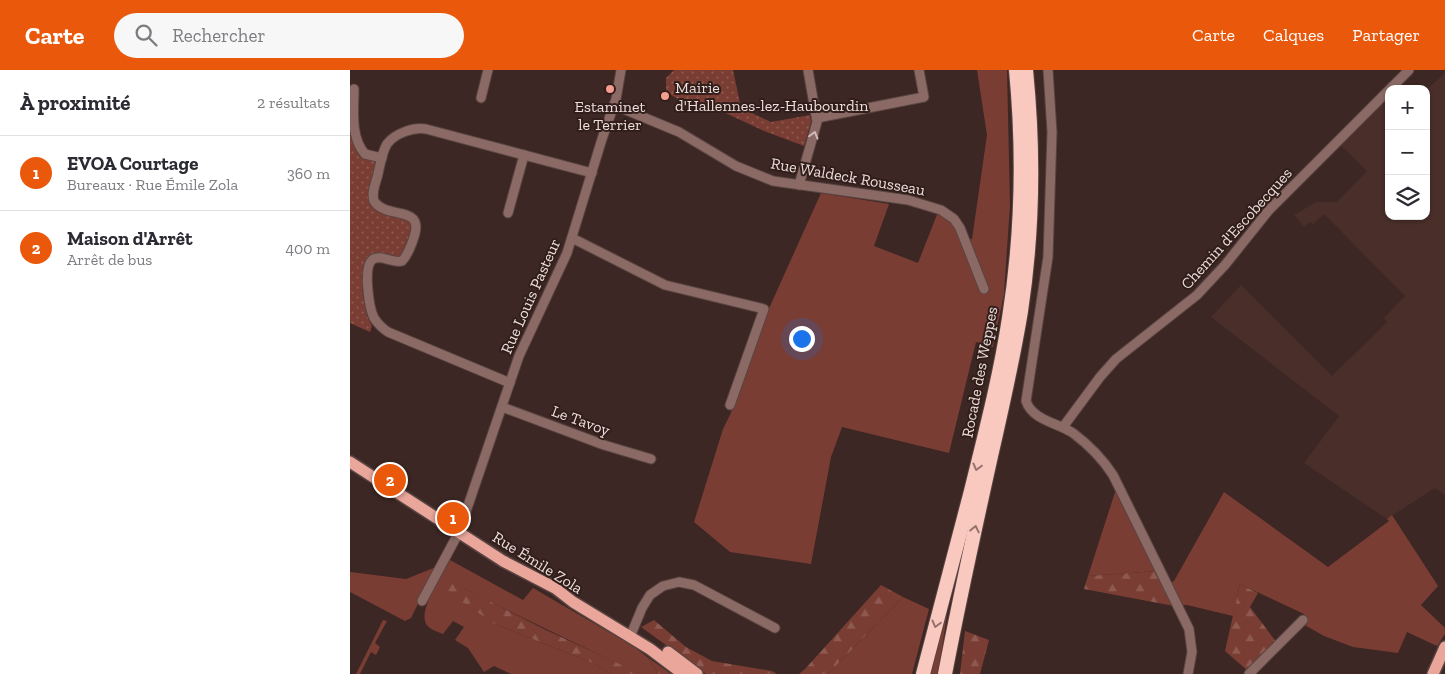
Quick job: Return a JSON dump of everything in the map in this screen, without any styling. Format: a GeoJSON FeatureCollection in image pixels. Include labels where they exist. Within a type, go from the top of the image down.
{"type":"FeatureCollection","features":[{"type":"Feature","properties":{"kind":"highway","name":"Rocade des Weppes"},"geometry":{"type":"LineString","coordinates":[[923,674],[984,441],[1010,317],[1021,190],[1021,145],[1016,70]]}},
{"type":"Feature","properties":{"kind":"highway","name":"Rocade des Weppes"},"geometry":{"type":"LineString","coordinates":[[965,576],[1021,311],[1031,187],[1031,138],[1026,70]]}},
{"type":"Feature","properties":{"kind":"highway"},"geometry":{"type":"LineString","coordinates":[[945,674],[965,576]]}},
{"type":"Feature","properties":{"kind":"highway"},"geometry":{"type":"LineString","coordinates":[[952,674],[965,576]]}},
{"type":"Feature","properties":{"kind":"main road","name":"Rue Émile Zola"},"geometry":{"type":"LineString","coordinates":[[350,462],[489,550],[552,579],[632,634]]}},
{"type":"Feature","properties":{"kind":"main road"},"geometry":{"type":"LineString","coordinates":[[632,634],[683,674]]}},
{"type":"Feature","properties":{"kind":"main road"},"geometry":{"type":"LineString","coordinates":[[632,634],[666,651],[697,674]]}},
{"type":"Feature","properties":{"kind":"main road"},"geometry":{"type":"LineString","coordinates":[[1433,674],[1445,646]]}},
{"type":"Feature","properties":{"kind":"street"},"geometry":{"type":"LineString","coordinates":[[481,98],[488,70]]}},
{"type":"Feature","properties":{"kind":"street","name":"Rue Louis Pasteur"},"geometry":{"type":"LineString","coordinates":[[422,601],[458,532],[510,383],[531,329],[572,238],[619,89],[621,70]]}},
{"type":"Feature","properties":{"kind":"street"},"geometry":{"type":"LineString","coordinates":[[799,185],[817,118],[808,70]]}},
{"type":"Feature","properties":{"kind":"street"},"geometry":{"type":"LineString","coordinates":[[817,118],[924,98],[919,70]]}},
{"type":"Feature","properties":{"kind":"street"},"geometry":{"type":"LineString","coordinates":[[1048,70],[1052,132],[1048,256],[1026,396],[1028,405],[1034,413],[1063,426],[1088,445],[1114,475],[1189,629],[1192,652],[1188,674]]}},
{"type":"Feature","properties":{"kind":"street","name":"Chemin d'Escobecques"},"geometry":{"type":"LineString","coordinates":[[1395,85],[1409,70]]}},
{"type":"Feature","properties":{"kind":"street"},"geometry":{"type":"LineString","coordinates":[[354,89],[355,134],[358,142],[366,154],[382,158]]}},
{"type":"Feature","properties":{"kind":"street","name":"Chemin d'Escobecques"},"geometry":{"type":"LineString","coordinates":[[1063,426],[1116,359],[1202,290],[1225,265],[1263,217],[1385,95]]}},
{"type":"Feature","properties":{"kind":"street","name":"Rue Waldeck Rousseau"},"geometry":{"type":"LineString","coordinates":[[614,105],[679,132],[743,169],[773,180],[908,200],[941,210],[954,219],[960,228],[984,289]]}},
{"type":"Feature","properties":{"kind":"street"},"geometry":{"type":"LineString","coordinates":[[510,383],[388,332],[375,319],[367,271],[368,264],[373,259],[378,258],[392,262],[402,261],[408,253],[417,227],[411,217],[381,208],[374,201],[373,193],[386,145],[407,131],[422,128],[592,173]]}},
{"type":"Feature","properties":{"kind":"street"},"geometry":{"type":"LineString","coordinates":[[508,213],[524,155]]}},
{"type":"Feature","properties":{"kind":"street"},"geometry":{"type":"LineString","coordinates":[[572,238],[665,285],[764,309],[730,405]]}},
{"type":"Feature","properties":{"kind":"street","name":"Le Tavoy"},"geometry":{"type":"LineString","coordinates":[[502,408],[651,459]]}},
{"type":"Feature","properties":{"kind":"street"},"geometry":{"type":"LineString","coordinates":[[632,634],[642,608],[650,595],[663,586],[679,582],[694,585],[775,628]]}},
{"type":"Feature","properties":{"kind":"street"},"geometry":{"type":"LineString","coordinates":[[1249,674],[1303,620]]}},
{"type":"Feature","properties":{"kind":"shaded area"},"geometry":{"type":"Polygon","coordinates":[[[1445,73],[1445,495],[1435,488],[1387,519],[1304,463],[1339,416],[1211,317],[1241,285],[1332,376],[1387,322],[1384,318],[1405,296],[1324,214],[1313,224],[1310,222],[1304,227],[1294,215],[1316,202],[1337,202],[1367,171],[1340,145],[1385,99],[1385,220],[1430,220],[1430,86],[1445,73]]]}},
{"type":"Feature","properties":{"kind":"green space"},"geometry":{"type":"Polygon","coordinates":[[[674,70],[733,70],[741,108],[771,122],[810,115],[811,122],[804,146],[764,131],[704,103],[700,112],[666,92],[666,78],[674,70]]]}},
{"type":"Feature","properties":{"kind":"green space"},"geometry":{"type":"Polygon","coordinates":[[[977,70],[1007,70],[1010,205],[1004,294],[993,347],[976,342],[949,453],[842,427],[831,457],[811,564],[730,552],[694,522],[723,429],[730,415],[766,315],[821,193],[889,204],[874,246],[918,263],[938,212],[952,222],[964,241],[972,239],[987,135],[977,70]]]}},
{"type":"Feature","properties":{"kind":"green space"},"geometry":{"type":"Polygon","coordinates":[[[350,113],[353,138],[378,163],[371,203],[410,220],[413,228],[398,258],[366,262],[363,269],[366,289],[362,290],[367,316],[372,326],[370,332],[350,323],[350,113]]]}},
{"type":"Feature","properties":{"kind":"green space"},"geometry":{"type":"Polygon","coordinates":[[[1117,486],[1157,571],[1088,576],[1117,486]]]}},
{"type":"Feature","properties":{"kind":"green space"},"geometry":{"type":"Polygon","coordinates":[[[1224,492],[1328,567],[1389,521],[1387,519],[1392,515],[1438,586],[1421,605],[1445,628],[1445,634],[1437,646],[1407,632],[1398,653],[1353,647],[1324,636],[1303,624],[1304,614],[1240,584],[1233,616],[1187,605],[1174,606],[1164,586],[1174,581],[1224,492]]]}},
{"type":"Feature","properties":{"kind":"green space"},"geometry":{"type":"Polygon","coordinates":[[[450,560],[523,600],[533,588],[633,646],[647,657],[659,674],[641,674],[631,670],[463,588],[495,624],[597,665],[610,674],[511,674],[494,666],[484,672],[468,648],[455,640],[464,627],[453,621],[443,634],[430,628],[425,621],[426,607],[429,599],[450,560]]]}},
{"type":"Feature","properties":{"kind":"green space"},"geometry":{"type":"Polygon","coordinates":[[[436,567],[411,618],[405,621],[350,592],[350,572],[406,579],[436,567]]]}},
{"type":"Feature","properties":{"kind":"green space"},"geometry":{"type":"Polygon","coordinates":[[[1157,571],[1174,606],[1084,589],[1088,576],[1157,571]]]}},
{"type":"Feature","properties":{"kind":"green space"},"geometry":{"type":"Polygon","coordinates":[[[450,583],[641,674],[610,674],[597,665],[495,624],[448,591],[450,583]]]}},
{"type":"Feature","properties":{"kind":"green space"},"geometry":{"type":"Polygon","coordinates":[[[1240,584],[1258,593],[1250,607],[1277,643],[1248,671],[1225,651],[1240,584]]]}},
{"type":"Feature","properties":{"kind":"green space"},"geometry":{"type":"Polygon","coordinates":[[[881,585],[903,597],[828,674],[799,674],[805,669],[881,585]]]}},
{"type":"Feature","properties":{"kind":"green space"},"geometry":{"type":"Polygon","coordinates":[[[951,588],[938,674],[928,674],[951,588]]]}},
{"type":"Feature","properties":{"kind":"green space"},"geometry":{"type":"Polygon","coordinates":[[[903,597],[929,609],[912,674],[828,674],[903,597]]]}},
{"type":"Feature","properties":{"kind":"green space"},"geometry":{"type":"Polygon","coordinates":[[[383,620],[387,621],[375,643],[380,647],[376,655],[371,652],[360,674],[356,674],[383,620]]]}},
{"type":"Feature","properties":{"kind":"green space"},"geometry":{"type":"Polygon","coordinates":[[[654,620],[686,647],[712,661],[772,671],[777,674],[706,674],[641,627],[654,620]]]}},
{"type":"Feature","properties":{"kind":"green space"},"geometry":{"type":"Polygon","coordinates":[[[965,631],[989,640],[980,674],[960,674],[965,631]]]}},
{"type":"Feature","properties":{"kind":"green space"},"geometry":{"type":"Polygon","coordinates":[[[647,657],[671,674],[659,674],[647,657]]]}},
{"type":"Feature","properties":{"kind":"place","name":"Estaminet le Terrier"},"geometry":{"type":"Point","coordinates":[610,89]}},
{"type":"Feature","properties":{"kind":"place","name":"Mairie d'Hallennes-lez-Haubourdin"},"geometry":{"type":"Point","coordinates":[665,96]}},
{"type":"Feature","properties":{"kind":"place","name":"Maison d'Arrêt"},"geometry":{"type":"Point","coordinates":[390,480]}},
{"type":"Feature","properties":{"kind":"place","name":"EVOA Courtage"},"geometry":{"type":"Point","coordinates":[453,518]}}]}
